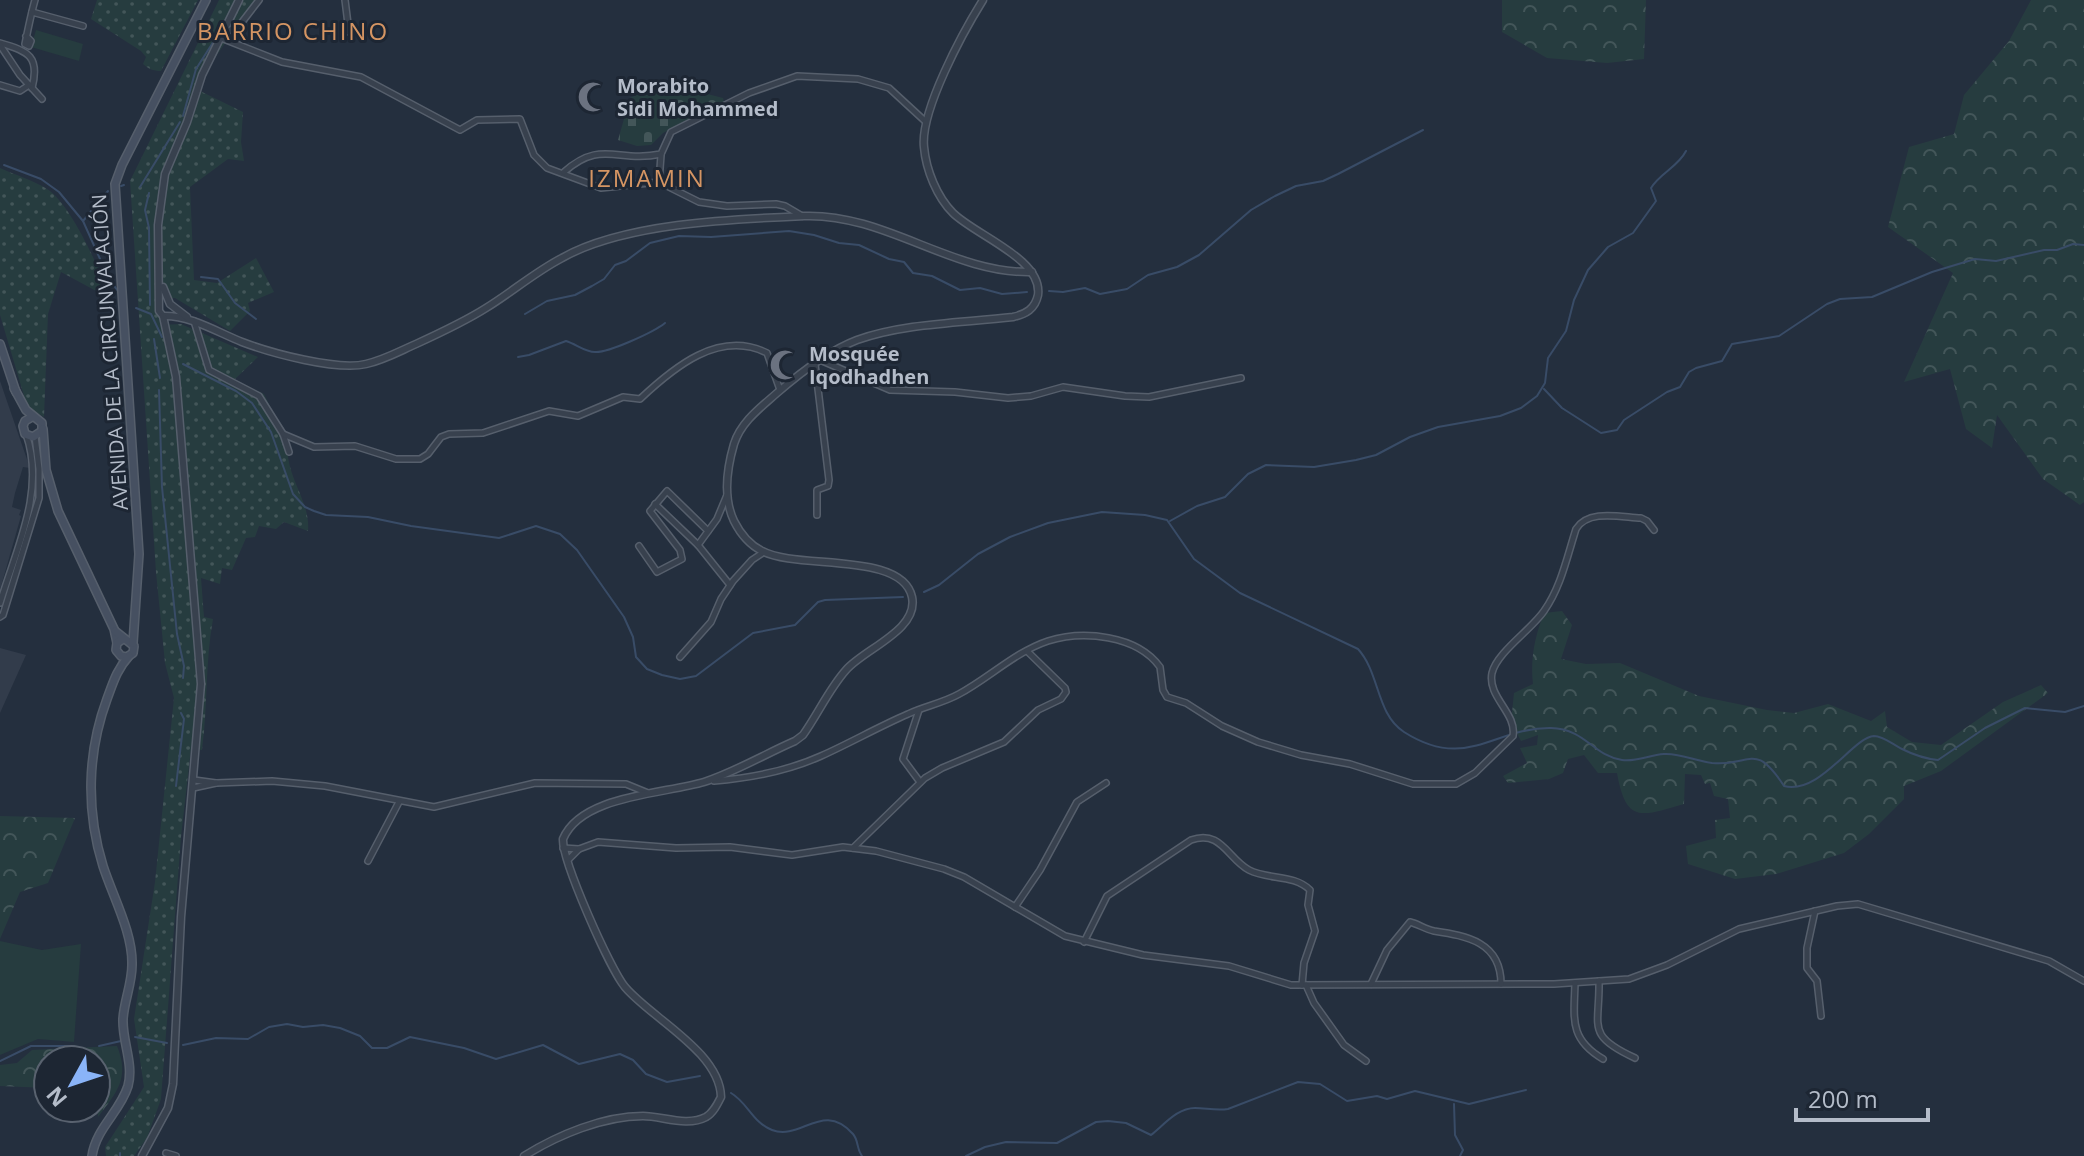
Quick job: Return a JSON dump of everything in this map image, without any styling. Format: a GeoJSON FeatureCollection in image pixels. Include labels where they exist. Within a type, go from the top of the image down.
{"type":"FeatureCollection","features":[{"type":"Feature","properties":{"kind":"main road","name":"AVENIDA DE LA CIRCUNVALACIÓN"},"geometry":{"type":"LineString","coordinates":[[123,643],[133,627],[139,554],[115,184],[206,0]]}},
{"type":"Feature","properties":{"kind":"main road"},"geometry":{"type":"LineString","coordinates":[[0,344],[24,430]]}},
{"type":"Feature","properties":{"kind":"main road"},"geometry":{"type":"LineString","coordinates":[[14,388],[32,417],[40,420],[39,433],[49,481],[64,525],[114,629],[123,643],[134,651],[118,670]]}},
{"type":"Feature","properties":{"kind":"main road"},"geometry":{"type":"LineString","coordinates":[[24,430],[27,419],[32,417]]}},
{"type":"Feature","properties":{"kind":"main road"},"geometry":{"type":"LineString","coordinates":[[24,430],[39,433]]}},
{"type":"Feature","properties":{"kind":"main road"},"geometry":{"type":"LineString","coordinates":[[123,643],[121,656],[129,656]]}},
{"type":"Feature","properties":{"kind":"main road"},"geometry":{"type":"LineString","coordinates":[[92,1156],[97,1139],[123,1096],[129,1078],[123,1021],[132,974],[131,952],[98,849],[91,794],[95,742],[118,670],[123,643]]}},
{"type":"Feature","properties":{"kind":"street"},"geometry":{"type":"LineString","coordinates":[[26,36],[35,0]]}},
{"type":"Feature","properties":{"kind":"street"},"geometry":{"type":"LineString","coordinates":[[239,0],[198,84],[187,122],[165,174],[159,210],[159,311],[194,321],[270,351],[333,364],[366,364],[457,325],[560,258],[588,246],[670,226],[802,216],[834,218],[872,227],[994,269],[1032,272]]}},
{"type":"Feature","properties":{"kind":"street"},"geometry":{"type":"LineString","coordinates":[[222,35],[239,26],[259,0]]}},
{"type":"Feature","properties":{"kind":"street"},"geometry":{"type":"LineString","coordinates":[[345,0],[349,32]]}},
{"type":"Feature","properties":{"kind":"street"},"geometry":{"type":"LineString","coordinates":[[705,781],[803,735],[845,671],[894,633],[909,617],[912,608],[909,590],[894,574],[885,570],[785,558],[764,552],[751,544],[737,527],[727,494],[729,468],[738,435],[750,417],[818,362],[854,341],[880,334],[1026,314],[1037,299],[1038,288],[1032,272],[946,206],[934,184],[926,159],[926,122],[956,50],[983,0]]}},
{"type":"Feature","properties":{"kind":"street"},"geometry":{"type":"LineString","coordinates":[[32,12],[83,26]]}},
{"type":"Feature","properties":{"kind":"street"},"geometry":{"type":"LineString","coordinates":[[222,35],[282,62],[361,77],[460,130],[477,120],[520,119],[534,155],[547,168],[601,188],[659,182],[699,202],[727,206],[776,204],[802,216]]}},
{"type":"Feature","properties":{"kind":"street"},"geometry":{"type":"LineString","coordinates":[[0,44],[21,50],[34,61],[37,70],[31,87]]}},
{"type":"Feature","properties":{"kind":"street"},"geometry":{"type":"LineString","coordinates":[[0,44],[42,99]]}},
{"type":"Feature","properties":{"kind":"street"},"geometry":{"type":"LineString","coordinates":[[659,182],[661,154],[671,132],[749,93],[797,76],[858,79],[889,88],[926,122]]}},
{"type":"Feature","properties":{"kind":"street"},"geometry":{"type":"LineString","coordinates":[[0,85],[20,91],[31,87]]}},
{"type":"Feature","properties":{"kind":"street"},"geometry":{"type":"LineString","coordinates":[[564,172],[581,158],[597,152],[618,156],[661,154]]}},
{"type":"Feature","properties":{"kind":"street"},"geometry":{"type":"LineString","coordinates":[[142,1156],[168,1108],[173,1084],[181,917],[201,673],[170,342],[168,315],[171,305],[160,274]]}},
{"type":"Feature","properties":{"kind":"street"},"geometry":{"type":"LineString","coordinates":[[160,307],[163,303],[171,305],[194,321],[209,370],[259,396],[283,434],[289,452]]}},
{"type":"Feature","properties":{"kind":"street"},"geometry":{"type":"LineString","coordinates":[[283,434],[314,447],[355,446],[396,459],[420,459],[441,437],[449,434],[483,433],[549,411],[578,416],[625,396],[640,399],[678,366],[706,351],[721,347],[767,353],[780,390]]}},
{"type":"Feature","properties":{"kind":"street"},"geometry":{"type":"LineString","coordinates":[[818,362],[890,390],[955,392],[1008,398],[1031,396],[1063,387],[1149,397],[1241,378]]}},
{"type":"Feature","properties":{"kind":"street"},"geometry":{"type":"LineString","coordinates":[[817,515],[817,490],[828,486],[829,480],[818,362]]}},
{"type":"Feature","properties":{"kind":"street"},"geometry":{"type":"LineString","coordinates":[[24,430],[34,474],[30,518]]}},
{"type":"Feature","properties":{"kind":"street"},"geometry":{"type":"LineString","coordinates":[[0,603],[39,494],[39,433]]}},
{"type":"Feature","properties":{"kind":"street"},"geometry":{"type":"LineString","coordinates":[[639,546],[657,572],[682,559],[680,550],[651,512],[667,491],[708,531]]}},
{"type":"Feature","properties":{"kind":"street"},"geometry":{"type":"LineString","coordinates":[[698,545],[717,519],[727,494]]}},
{"type":"Feature","properties":{"kind":"street"},"geometry":{"type":"LineString","coordinates":[[655,504],[698,545],[730,585]]}},
{"type":"Feature","properties":{"kind":"street"},"geometry":{"type":"LineString","coordinates":[[524,1156],[558,1138],[619,1119],[644,1116],[696,1120],[713,1111],[721,1097],[717,1080],[706,1063],[675,1029],[623,985],[563,848],[567,831],[581,816],[615,802],[705,781],[743,778],[796,765],[956,696],[1027,651],[1049,641],[1096,637],[1129,643],[1158,663],[1167,697],[1186,703],[1229,730],[1285,751],[1350,764],[1402,782],[1456,784],[1475,773],[1514,734],[1513,724],[1494,690],[1491,679],[1493,669],[1545,610],[1560,580],[1578,525],[1591,517],[1629,517],[1645,519],[1654,530]]}},
{"type":"Feature","properties":{"kind":"street"},"geometry":{"type":"LineString","coordinates":[[680,657],[711,622],[730,585],[752,560],[764,552]]}},
{"type":"Feature","properties":{"kind":"street"},"geometry":{"type":"LineString","coordinates":[[0,617],[3,615],[8,586]]}},
{"type":"Feature","properties":{"kind":"street"},"geometry":{"type":"LineString","coordinates":[[853,848],[920,782],[942,768],[1004,742],[1038,710],[1063,697],[1066,690],[1027,651]]}},
{"type":"Feature","properties":{"kind":"street"},"geometry":{"type":"LineString","coordinates":[[920,709],[903,759],[920,782]]}},
{"type":"Feature","properties":{"kind":"street"},"geometry":{"type":"LineString","coordinates":[[193,784],[272,781],[314,785],[434,807],[535,783],[626,784],[649,794]]}},
{"type":"Feature","properties":{"kind":"street"},"geometry":{"type":"LineString","coordinates":[[1015,907],[1040,870],[1077,802],[1106,783]]}},
{"type":"Feature","properties":{"kind":"street"},"geometry":{"type":"LineString","coordinates":[[368,861],[399,802]]}},
{"type":"Feature","properties":{"kind":"street"},"geometry":{"type":"LineString","coordinates":[[1084,942],[1107,896],[1191,840],[1207,837],[1225,846],[1235,859],[1252,872],[1294,881],[1310,890],[1308,905],[1315,931],[1304,963],[1304,985],[1344,1045],[1366,1061]]}},
{"type":"Feature","properties":{"kind":"street"},"geometry":{"type":"LineString","coordinates":[[563,848],[579,849],[598,842],[676,848],[730,847],[792,855],[853,848],[954,873],[1056,932],[1084,942],[1143,955],[1229,966],[1281,983],[1575,983],[1638,976],[1739,929],[1848,905],[1868,906],[2049,961],[2084,981]]}},
{"type":"Feature","properties":{"kind":"street"},"geometry":{"type":"LineString","coordinates":[[567,861],[579,849]]}},
{"type":"Feature","properties":{"kind":"street"},"geometry":{"type":"LineString","coordinates":[[1815,911],[1807,948],[1807,968],[1817,981],[1821,1016]]}},
{"type":"Feature","properties":{"kind":"street"},"geometry":{"type":"LineString","coordinates":[[1371,984],[1387,950],[1409,922],[1479,941],[1499,968],[1501,984]]}},
{"type":"Feature","properties":{"kind":"street"},"geometry":{"type":"LineString","coordinates":[[1599,981],[1598,1031],[1610,1043],[1635,1058]]}},
{"type":"Feature","properties":{"kind":"street"},"geometry":{"type":"LineString","coordinates":[[1575,983],[1574,1012],[1579,1040],[1589,1051],[1603,1059]]}},
{"type":"Feature","properties":{"kind":"street"},"geometry":{"type":"LineString","coordinates":[[166,1153],[176,1156]]}},
{"type":"Feature","properties":{"kind":"shaded area"},"geometry":{"type":"Polygon","coordinates":[[[0,381],[30,468],[23,467],[15,493],[12,507],[21,510],[21,516],[0,590],[0,381]]]}},
{"type":"Feature","properties":{"kind":"shaded area"},"geometry":{"type":"Polygon","coordinates":[[[0,648],[26,655],[0,713],[0,648]]]}},
{"type":"Feature","properties":{"kind":"green space"},"geometry":{"type":"Polygon","coordinates":[[[97,0],[198,0],[161,71],[145,66],[146,57],[141,51],[91,19],[97,0]]]}},
{"type":"Feature","properties":{"kind":"green space"},"geometry":{"type":"Polygon","coordinates":[[[219,0],[255,0],[194,88],[243,112],[241,142],[244,161],[228,159],[190,187],[194,280],[217,283],[256,258],[274,292],[248,303],[250,311],[230,331],[175,298],[157,298],[161,325],[181,324],[258,357],[234,380],[264,394],[280,427],[290,436],[289,461],[305,507],[308,531],[284,522],[276,529],[259,526],[255,537],[246,538],[232,570],[222,568],[220,584],[201,578],[204,617],[213,619],[202,750],[191,748],[181,837],[161,1099],[147,1138],[134,1156],[106,1156],[105,1147],[144,1087],[134,1019],[155,882],[174,698],[165,663],[156,572],[130,181],[219,0]]]}},
{"type":"Feature","properties":{"kind":"green space"},"geometry":{"type":"Polygon","coordinates":[[[1502,0],[1646,0],[1644,59],[1607,63],[1547,58],[1502,32],[1502,0]]]}},
{"type":"Feature","properties":{"kind":"green space"},"geometry":{"type":"Polygon","coordinates":[[[2031,0],[2084,0],[2084,502],[2080,505],[2043,479],[1997,415],[1992,448],[1966,429],[1950,369],[1904,382],[1953,273],[1888,227],[1909,147],[1954,134],[1964,95],[2009,41],[2031,0]]]}},
{"type":"Feature","properties":{"kind":"green space"},"geometry":{"type":"Polygon","coordinates":[[[36,30],[83,44],[79,61],[31,47],[36,30]]]}},
{"type":"Feature","properties":{"kind":"green space"},"geometry":{"type":"Polygon","coordinates":[[[640,84],[676,86],[723,98],[724,102],[663,133],[651,145],[637,146],[618,140],[630,98],[638,94],[640,84]]]}},
{"type":"Feature","properties":{"kind":"green space"},"geometry":{"type":"Polygon","coordinates":[[[0,168],[42,186],[56,197],[84,240],[111,299],[61,272],[48,314],[44,417],[31,409],[25,399],[0,315],[0,168]]]}},
{"type":"Feature","properties":{"kind":"green space"},"geometry":{"type":"Polygon","coordinates":[[[1562,611],[1572,625],[1561,659],[1586,664],[1620,663],[1699,696],[1767,710],[1794,713],[1828,704],[1871,721],[1885,711],[1887,727],[1912,742],[1941,745],[2003,702],[2041,685],[2048,693],[1941,771],[1904,786],[1904,799],[1869,834],[1844,853],[1776,874],[1735,879],[1688,864],[1686,846],[1716,838],[1715,820],[1730,818],[1728,799],[1714,796],[1710,783],[1705,784],[1701,775],[1685,774],[1684,804],[1646,813],[1637,812],[1625,801],[1617,773],[1598,773],[1584,755],[1568,759],[1563,773],[1549,779],[1508,783],[1503,776],[1527,763],[1520,748],[1537,745],[1538,735],[1521,741],[1511,722],[1514,693],[1533,684],[1534,648],[1544,613],[1562,611]]]}},
{"type":"Feature","properties":{"kind":"green space"},"geometry":{"type":"Polygon","coordinates":[[[0,816],[75,818],[48,883],[20,892],[0,939],[0,816]]]}},
{"type":"Feature","properties":{"kind":"green space"},"geometry":{"type":"Polygon","coordinates":[[[0,941],[42,950],[81,944],[74,1042],[38,1039],[0,1055],[0,941]]]}},
{"type":"Feature","properties":{"kind":"green space"},"geometry":{"type":"Polygon","coordinates":[[[112,1046],[117,1046],[121,1057],[122,1076],[112,1098],[112,1046]]]}},
{"type":"Feature","properties":{"kind":"green space"},"geometry":{"type":"Polygon","coordinates":[[[32,1050],[32,1087],[0,1086],[0,1065],[17,1063],[32,1050]]]}},
{"type":"Feature","properties":{"kind":"waterway"},"geometry":{"type":"LineString","coordinates":[[183,116],[196,69],[219,33]]}},
{"type":"Feature","properties":{"kind":"waterway"},"geometry":{"type":"LineString","coordinates":[[140,187],[180,122]]}},
{"type":"Feature","properties":{"kind":"waterway"},"geometry":{"type":"LineString","coordinates":[[1049,291],[1085,288],[1100,294],[1127,289],[1148,275],[1177,267],[1199,255],[1251,210],[1275,196],[1296,186],[1323,181],[1423,130]]}},
{"type":"Feature","properties":{"kind":"waterway"},"geometry":{"type":"LineString","coordinates":[[1170,521],[1197,506],[1225,497],[1248,474],[1266,465],[1314,467],[1356,460],[1376,455],[1410,437],[1438,427],[1500,416],[1521,408],[1537,396],[1545,383],[1548,358],[1566,331],[1574,300],[1588,270],[1608,247],[1633,233],[1656,201],[1651,188],[1686,151]]}},
{"type":"Feature","properties":{"kind":"waterway"},"geometry":{"type":"LineString","coordinates":[[4,165],[41,179],[59,192],[83,221],[109,279],[118,291]]}},
{"type":"Feature","properties":{"kind":"waterway"},"geometry":{"type":"LineString","coordinates":[[83,221],[108,191]]}},
{"type":"Feature","properties":{"kind":"waterway"},"geometry":{"type":"LineString","coordinates":[[149,193],[145,210],[149,228],[150,305]]}},
{"type":"Feature","properties":{"kind":"waterway"},"geometry":{"type":"LineString","coordinates":[[525,314],[547,301],[575,295],[592,286],[604,279],[615,265],[626,261],[650,243],[679,236],[711,237],[789,231],[859,245],[889,259],[904,262],[913,273],[932,276],[960,290],[980,288],[1002,294],[1027,292]]}},
{"type":"Feature","properties":{"kind":"waterway"},"geometry":{"type":"LineString","coordinates":[[1544,389],[1562,408],[1601,433],[1617,430],[1624,420],[1680,387],[1689,372],[1722,361],[1732,344],[1779,336],[1827,304],[1840,299],[1872,297],[1932,272],[1975,259],[1996,261],[2057,250],[2073,244],[2084,245]]}},
{"type":"Feature","properties":{"kind":"waterway"},"geometry":{"type":"LineString","coordinates":[[201,277],[218,279],[235,303],[256,319]]}},
{"type":"Feature","properties":{"kind":"waterway"},"geometry":{"type":"LineString","coordinates":[[136,308],[151,314],[162,337]]}},
{"type":"Feature","properties":{"kind":"waterway"},"geometry":{"type":"LineString","coordinates":[[518,357],[566,341],[588,351],[610,349],[665,323]]}},
{"type":"Feature","properties":{"kind":"waterway"},"geometry":{"type":"LineString","coordinates":[[154,339],[160,378]]}},
{"type":"Feature","properties":{"kind":"waterway"},"geometry":{"type":"LineString","coordinates":[[183,364],[236,391],[252,403],[271,432],[293,494],[305,507],[326,515],[368,517],[499,538],[536,526],[560,534],[577,550],[624,617],[633,637],[636,657],[647,669],[662,675],[680,679],[696,676],[753,633],[795,625],[818,602],[903,597]]}},
{"type":"Feature","properties":{"kind":"waterway"},"geometry":{"type":"LineString","coordinates":[[159,390],[162,487],[183,678]]}},
{"type":"Feature","properties":{"kind":"waterway"},"geometry":{"type":"LineString","coordinates":[[924,592],[939,585],[978,554],[1010,537],[1048,523],[1102,512],[1145,515],[1167,520],[1194,559],[1240,593],[1358,649],[1371,670],[1388,715],[1404,732],[1426,743],[1463,748],[1531,730],[1563,729],[1612,758],[1622,760],[1664,754],[1712,763],[1758,760],[1766,764],[1784,786],[1810,782],[1874,736],[1915,754],[1938,760],[1985,728],[2025,708],[2065,712],[2084,706]]}},
{"type":"Feature","properties":{"kind":"waterway"},"geometry":{"type":"LineString","coordinates":[[176,786],[184,719],[181,713]]}},
{"type":"Feature","properties":{"kind":"waterway"},"geometry":{"type":"LineString","coordinates":[[183,1045],[216,1038],[248,1039],[269,1027],[287,1024],[303,1027],[323,1025],[360,1036],[372,1048],[387,1048],[410,1037],[464,1048],[496,1059],[543,1045],[579,1064],[620,1054],[633,1060],[646,1074],[667,1082],[700,1076]]}},
{"type":"Feature","properties":{"kind":"waterway"},"geometry":{"type":"LineString","coordinates":[[135,1037],[167,1043]]}},
{"type":"Feature","properties":{"kind":"waterway"},"geometry":{"type":"LineString","coordinates":[[108,1044],[121,1041]]}},
{"type":"Feature","properties":{"kind":"waterway"},"geometry":{"type":"LineString","coordinates":[[0,1061],[32,1046]]}},
{"type":"Feature","properties":{"kind":"waterway"},"geometry":{"type":"LineString","coordinates":[[966,1156],[1006,1142],[1057,1143],[1096,1122],[1126,1123],[1151,1135],[1182,1111],[1195,1108],[1228,1109],[1298,1082],[1320,1084],[1347,1101],[1377,1096],[1387,1099],[1415,1091],[1469,1104],[1526,1090]]}},
{"type":"Feature","properties":{"kind":"waterway"},"geometry":{"type":"LineString","coordinates":[[731,1093],[765,1127],[772,1130],[783,1132],[822,1121],[842,1125],[855,1137],[862,1156]]}},
{"type":"Feature","properties":{"kind":"waterway"},"geometry":{"type":"LineString","coordinates":[[1454,1104],[1455,1135],[1463,1150],[1460,1156]]}},
{"type":"Feature","properties":{"kind":"place","name":"Morabito Sidi Mohammed"},"geometry":{"type":"Point","coordinates":[593,97]}},
{"type":"Feature","properties":{"kind":"place","name":"Mosquée Iqodhadhen"},"geometry":{"type":"Point","coordinates":[785,365]}},
{"type":"Feature","properties":{"kind":"district","name":"BARRIO CHINO"},"geometry":{"type":"Point","coordinates":[293,32]}},
{"type":"Feature","properties":{"kind":"district","name":"IZMAMIN"},"geometry":{"type":"Point","coordinates":[647,179]}}]}
